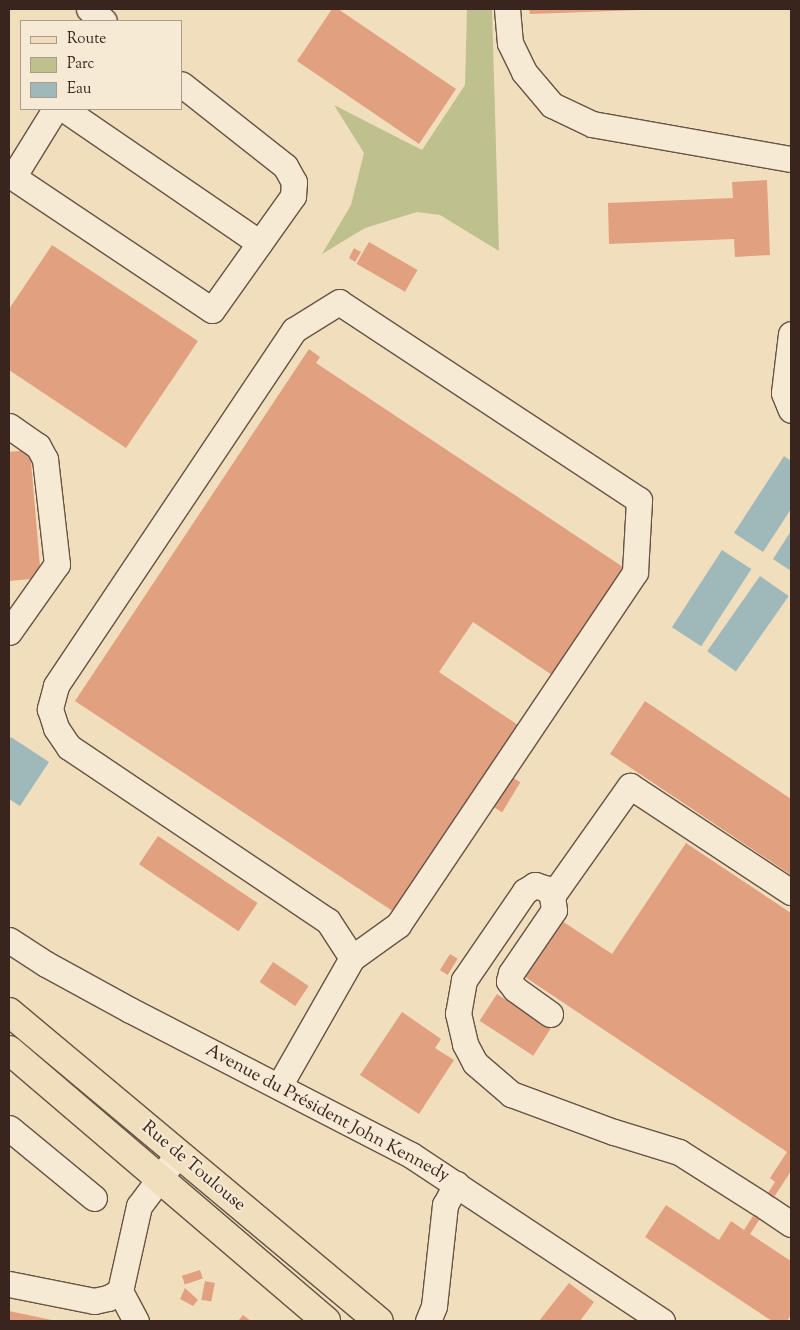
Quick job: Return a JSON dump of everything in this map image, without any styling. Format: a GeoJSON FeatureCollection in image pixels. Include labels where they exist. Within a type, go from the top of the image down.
{"type":"FeatureCollection","features":[{"type":"Feature","properties":{"kind":"main road","name":"Rue de Toulouse"},"geometry":{"type":"LineString","coordinates":[[9,1012],[378,1321]]}},
{"type":"Feature","properties":{"kind":"main road","name":"Rue de Toulouse"},"geometry":{"type":"LineString","coordinates":[[9,1050],[326,1321]]}},
{"type":"Feature","properties":{"kind":"street"},"geometry":{"type":"LineString","coordinates":[[90,9],[103,20]]}},
{"type":"Feature","properties":{"kind":"street"},"geometry":{"type":"LineString","coordinates":[[507,9],[510,44],[524,72],[552,105],[592,124],[791,159]]}},
{"type":"Feature","properties":{"kind":"street"},"geometry":{"type":"LineString","coordinates":[[54,110],[13,177],[212,310],[293,196],[294,182],[285,166],[182,85]]}},
{"type":"Feature","properties":{"kind":"street"},"geometry":{"type":"LineString","coordinates":[[65,110],[260,243]]}},
{"type":"Feature","properties":{"kind":"street"},"geometry":{"type":"LineString","coordinates":[[279,1086],[352,958],[398,925],[635,572],[639,500],[340,302],[294,330],[56,686],[50,709],[56,728],[69,747],[257,876],[328,921],[352,958]]}},
{"type":"Feature","properties":{"kind":"street"},"geometry":{"type":"LineString","coordinates":[[791,334],[784,393],[791,410]]}},
{"type":"Feature","properties":{"kind":"street"},"geometry":{"type":"LineString","coordinates":[[9,426],[38,446],[45,459],[57,564],[9,632]]}},
{"type":"Feature","properties":{"kind":"street"},"geometry":{"type":"LineString","coordinates":[[552,896],[630,786],[791,892]]}},
{"type":"Feature","properties":{"kind":"street"},"geometry":{"type":"LineString","coordinates":[[550,1014],[515,990],[509,981],[511,973],[554,910],[552,896],[547,889],[536,885],[525,891],[464,980],[458,1013],[465,1044],[475,1063],[511,1094],[614,1132],[679,1152],[791,1224]]}},
{"type":"Feature","properties":{"kind":"street","name":"Avenue du Président John Kennedy"},"geometry":{"type":"LineString","coordinates":[[9,940],[46,964],[410,1155],[662,1321]]}},
{"type":"Feature","properties":{"kind":"street"},"geometry":{"type":"LineString","coordinates":[[9,1128],[94,1198]]}},
{"type":"Feature","properties":{"kind":"street"},"geometry":{"type":"LineString","coordinates":[[136,1321],[120,1291],[139,1206],[177,1154]]}},
{"type":"Feature","properties":{"kind":"street"},"geometry":{"type":"LineString","coordinates":[[428,1321],[434,1306],[445,1206],[456,1184]]}},
{"type":"Feature","properties":{"kind":"street"},"geometry":{"type":"LineString","coordinates":[[9,1284],[94,1301],[108,1298],[120,1291]]}},
{"type":"Feature","properties":{"kind":"green space"},"geometry":{"type":"Polygon","coordinates":[[[467,9],[492,9],[499,251],[440,215],[417,212],[365,228],[322,254],[351,205],[364,153],[334,105],[422,150],[465,85],[467,9]]]}},
{"type":"Feature","properties":{"kind":"water"},"geometry":{"type":"Polygon","coordinates":[[[784,456],[791,461],[791,509],[763,552],[734,533],[784,456]]]}},
{"type":"Feature","properties":{"kind":"water"},"geometry":{"type":"Polygon","coordinates":[[[791,531],[791,571],[773,559],[791,531]]]}},
{"type":"Feature","properties":{"kind":"water"},"geometry":{"type":"Polygon","coordinates":[[[722,550],[751,569],[701,646],[672,627],[722,550]]]}},
{"type":"Feature","properties":{"kind":"water"},"geometry":{"type":"Polygon","coordinates":[[[760,576],[789,596],[736,671],[707,651],[760,576]]]}},
{"type":"Feature","properties":{"kind":"water"},"geometry":{"type":"Polygon","coordinates":[[[11,737],[49,762],[20,806],[9,799],[9,741],[11,737]]]}},
{"type":"Feature","properties":{"kind":"building"},"geometry":{"type":"Polygon","coordinates":[[[332,9],[338,9],[456,89],[419,144],[297,61],[332,9]]]}},
{"type":"Feature","properties":{"kind":"building"},"geometry":{"type":"Polygon","coordinates":[[[529,9],[641,9],[641,10],[530,14],[529,9]]]}},
{"type":"Feature","properties":{"kind":"building"},"geometry":{"type":"Polygon","coordinates":[[[767,180],[770,255],[735,257],[734,239],[609,244],[608,203],[733,198],[732,182],[767,180]]]}},
{"type":"Feature","properties":{"kind":"building"},"geometry":{"type":"Polygon","coordinates":[[[369,242],[417,270],[405,292],[356,264],[369,242]]]}},
{"type":"Feature","properties":{"kind":"building"},"geometry":{"type":"Polygon","coordinates":[[[52,245],[198,341],[126,448],[9,370],[9,309],[52,245]]]}},
{"type":"Feature","properties":{"kind":"building"},"geometry":{"type":"Polygon","coordinates":[[[354,248],[361,252],[355,262],[349,258],[354,248]]]}},
{"type":"Feature","properties":{"kind":"building"},"geometry":{"type":"Polygon","coordinates":[[[309,349],[320,357],[316,363],[623,567],[552,675],[473,622],[439,672],[518,725],[394,912],[75,701],[309,349]]]}},
{"type":"Feature","properties":{"kind":"building"},"geometry":{"type":"Polygon","coordinates":[[[30,450],[41,578],[9,581],[9,452],[30,450]]]}},
{"type":"Feature","properties":{"kind":"building"},"geometry":{"type":"Polygon","coordinates":[[[645,701],[791,799],[791,875],[610,754],[645,701]]]}},
{"type":"Feature","properties":{"kind":"building"},"geometry":{"type":"Polygon","coordinates":[[[510,776],[520,782],[502,812],[492,806],[510,776]]]}},
{"type":"Feature","properties":{"kind":"building"},"geometry":{"type":"Polygon","coordinates":[[[158,836],[257,903],[238,931],[139,864],[158,836]]]}},
{"type":"Feature","properties":{"kind":"building"},"geometry":{"type":"Polygon","coordinates":[[[686,843],[791,913],[791,1171],[750,1234],[791,1261],[791,1315],[787,1321],[772,1321],[645,1237],[666,1205],[719,1240],[731,1221],[744,1230],[775,1182],[770,1178],[787,1152],[522,975],[559,919],[612,954],[686,843]]]}},
{"type":"Feature","properties":{"kind":"building"},"geometry":{"type":"Polygon","coordinates":[[[450,954],[458,959],[448,975],[440,970],[450,954]]]}},
{"type":"Feature","properties":{"kind":"building"},"geometry":{"type":"Polygon","coordinates":[[[273,962],[309,986],[295,1006],[260,982],[273,962]]]}},
{"type":"Feature","properties":{"kind":"building"},"geometry":{"type":"Polygon","coordinates":[[[497,994],[551,1029],[533,1056],[480,1021],[497,994]]]}},
{"type":"Feature","properties":{"kind":"building"},"geometry":{"type":"Polygon","coordinates":[[[402,1012],[441,1039],[435,1048],[454,1060],[419,1114],[360,1075],[402,1012]]]}},
{"type":"Feature","properties":{"kind":"building"},"geometry":{"type":"Polygon","coordinates":[[[200,1270],[203,1279],[185,1284],[182,1276],[200,1270]]]}},
{"type":"Feature","properties":{"kind":"building"},"geometry":{"type":"Polygon","coordinates":[[[205,1281],[215,1283],[211,1302],[201,1300],[205,1281]]]}},
{"type":"Feature","properties":{"kind":"building"},"geometry":{"type":"Polygon","coordinates":[[[569,1283],[594,1302],[580,1321],[539,1321],[569,1283]]]}},
{"type":"Feature","properties":{"kind":"building"},"geometry":{"type":"Polygon","coordinates":[[[185,1288],[198,1300],[193,1306],[180,1299],[185,1288]]]}},
{"type":"Feature","properties":{"kind":"building"},"geometry":{"type":"Polygon","coordinates":[[[9,1311],[52,1320],[52,1321],[9,1321],[9,1311]]]}},
{"type":"Feature","properties":{"kind":"building"},"geometry":{"type":"Polygon","coordinates":[[[243,1315],[251,1321],[238,1321],[243,1315]]]}}]}
